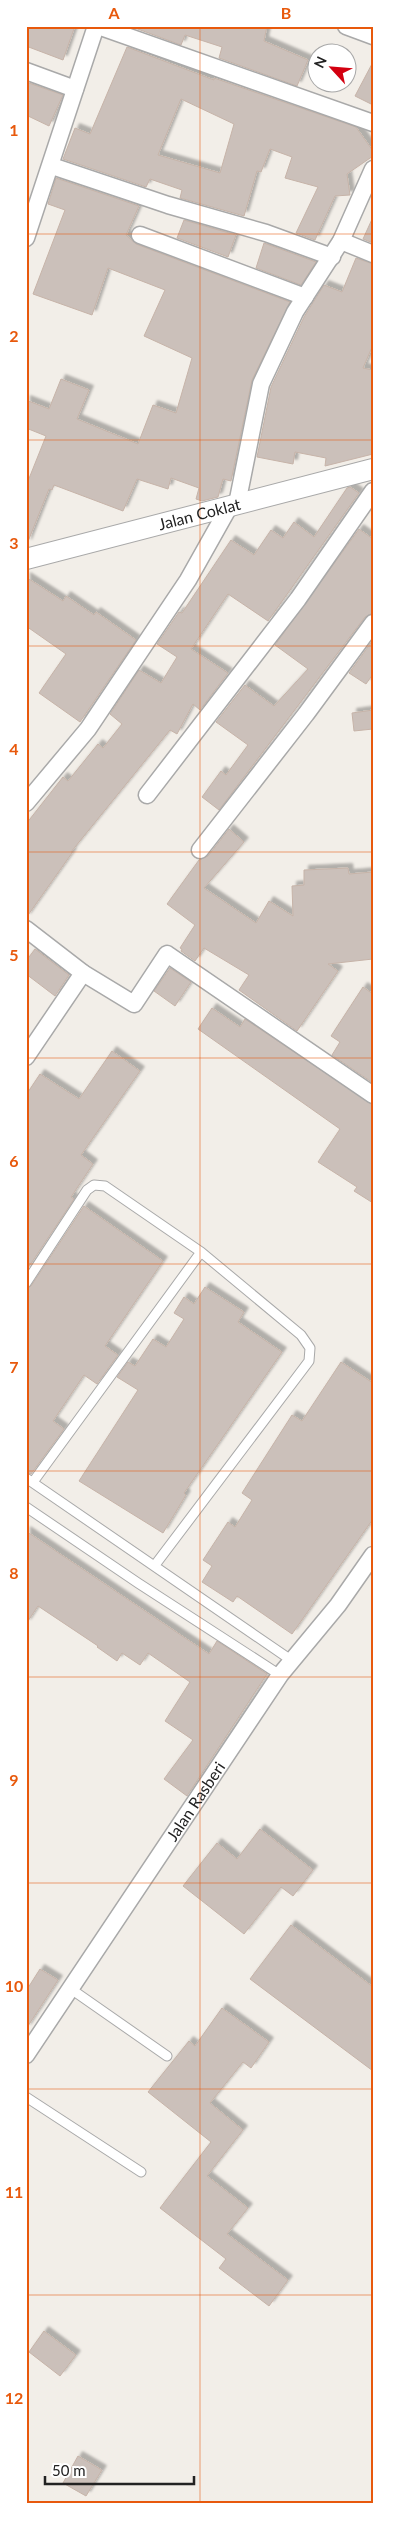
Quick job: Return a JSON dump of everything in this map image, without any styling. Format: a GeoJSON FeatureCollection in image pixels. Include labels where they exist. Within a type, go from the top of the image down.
{"type":"FeatureCollection","features":[{"type":"Feature","properties":{"kind":"street"},"geometry":{"type":"LineString","coordinates":[[26,238],[52,166],[75,89],[97,26],[373,124]]}},
{"type":"Feature","properties":{"kind":"street"},"geometry":{"type":"LineString","coordinates":[[346,26],[373,36]]}},
{"type":"Feature","properties":{"kind":"street"},"geometry":{"type":"LineString","coordinates":[[26,71],[75,89]]}},
{"type":"Feature","properties":{"kind":"street"},"geometry":{"type":"LineString","coordinates":[[52,166],[168,206],[266,232],[332,257]]}},
{"type":"Feature","properties":{"kind":"street"},"geometry":{"type":"LineString","coordinates":[[26,803],[88,729],[188,580],[233,506],[261,384],[282,335],[341,241],[373,169]]}},
{"type":"Feature","properties":{"kind":"street"},"geometry":{"type":"LineString","coordinates":[[140,236],[305,296]]}},
{"type":"Feature","properties":{"kind":"street"},"geometry":{"type":"LineString","coordinates":[[341,241],[373,254]]}},
{"type":"Feature","properties":{"kind":"street","name":"Jalan Coklat"},"geometry":{"type":"LineString","coordinates":[[26,559],[373,469]]}},
{"type":"Feature","properties":{"kind":"street"},"geometry":{"type":"LineString","coordinates":[[147,795],[298,599],[373,491]]}},
{"type":"Feature","properties":{"kind":"street"},"geometry":{"type":"LineString","coordinates":[[200,850],[306,714],[373,623]]}},
{"type":"Feature","properties":{"kind":"street"},"geometry":{"type":"LineString","coordinates":[[26,929],[83,974],[134,1004],[167,954],[373,1095]]}},
{"type":"Feature","properties":{"kind":"street"},"geometry":{"type":"LineString","coordinates":[[26,1057],[83,974]]}},
{"type":"Feature","properties":{"kind":"street","name":"Jalan Rasberi"},"geometry":{"type":"LineString","coordinates":[[26,2055],[280,1675],[338,1605],[373,1555]]}},
{"type":"Feature","properties":{"kind":"lane"},"geometry":{"type":"LineString","coordinates":[[26,1283],[87,1190],[94,1185],[105,1186],[201,1252],[301,1335],[310,1348],[309,1361],[155,1565]]}},
{"type":"Feature","properties":{"kind":"lane"},"geometry":{"type":"LineString","coordinates":[[201,1252],[30,1480],[291,1660]]}},
{"type":"Feature","properties":{"kind":"lane"},"geometry":{"type":"LineString","coordinates":[[26,1507],[138,1583],[280,1675]]}},
{"type":"Feature","properties":{"kind":"lane"},"geometry":{"type":"LineString","coordinates":[[71,1989],[167,2056]]}},
{"type":"Feature","properties":{"kind":"lane"},"geometry":{"type":"LineString","coordinates":[[26,2097],[141,2172]]}},
{"type":"Feature","properties":{"kind":"building"},"geometry":{"type":"Polygon","coordinates":[[[29,26],[75,26],[63,60],[26,46],[26,34],[29,26]]]}},
{"type":"Feature","properties":{"kind":"building"},"geometry":{"type":"Polygon","coordinates":[[[136,26],[267,26],[264,41],[306,59],[306,65],[297,86],[219,58],[222,47],[185,35],[181,45],[135,28],[136,26]]]}},
{"type":"Feature","properties":{"kind":"building"},"geometry":{"type":"Polygon","coordinates":[[[127,47],[214,80],[214,78],[356,127],[373,151],[373,156],[347,174],[350,195],[335,196],[315,240],[296,233],[318,187],[285,178],[292,157],[270,149],[261,172],[257,171],[244,216],[180,198],[182,190],[150,179],[146,187],[63,159],[75,128],[90,134],[127,47]],[[181,99],[158,155],[220,173],[234,124],[181,99]]]}},
{"type":"Feature","properties":{"kind":"building"},"geometry":{"type":"Polygon","coordinates":[[[373,62],[373,105],[355,96],[373,62]]]}},
{"type":"Feature","properties":{"kind":"building"},"geometry":{"type":"Polygon","coordinates":[[[26,82],[63,95],[49,126],[26,115],[26,82]]]}},
{"type":"Feature","properties":{"kind":"building"},"geometry":{"type":"Polygon","coordinates":[[[56,178],[139,206],[126,235],[136,244],[290,302],[252,380],[231,481],[223,479],[218,497],[202,501],[196,499],[199,488],[171,478],[168,489],[137,479],[123,511],[54,485],[52,490],[49,489],[27,544],[26,486],[46,436],[26,428],[26,400],[49,409],[61,379],[89,390],[77,419],[138,444],[153,405],[176,413],[192,358],[144,336],[165,290],[108,268],[92,315],[33,294],[65,210],[48,204],[56,178]]]}},
{"type":"Feature","properties":{"kind":"building"},"geometry":{"type":"Polygon","coordinates":[[[373,217],[373,243],[363,239],[373,217]]]}},
{"type":"Feature","properties":{"kind":"building"},"geometry":{"type":"Polygon","coordinates":[[[184,220],[236,235],[228,257],[177,238],[184,220]]]}},
{"type":"Feature","properties":{"kind":"building"},"geometry":{"type":"Polygon","coordinates":[[[264,243],[316,262],[301,285],[256,268],[264,243]]]}},
{"type":"Feature","properties":{"kind":"building"},"geometry":{"type":"Polygon","coordinates":[[[356,258],[373,264],[373,345],[363,368],[373,370],[373,454],[325,466],[326,458],[295,452],[293,464],[257,457],[271,387],[304,317],[324,285],[342,292],[356,258]]]}},
{"type":"Feature","properties":{"kind":"building"},"geometry":{"type":"Polygon","coordinates":[[[350,487],[359,493],[268,621],[228,594],[191,649],[228,673],[200,710],[193,704],[177,734],[170,730],[71,852],[26,918],[26,824],[63,777],[68,781],[98,744],[103,748],[122,724],[110,714],[139,670],[161,683],[177,657],[157,644],[179,612],[182,613],[231,540],[254,555],[271,530],[283,538],[294,522],[314,537],[347,488],[350,487]]]}},
{"type":"Feature","properties":{"kind":"building"},"geometry":{"type":"Polygon","coordinates":[[[359,529],[373,539],[373,613],[365,617],[219,810],[202,797],[221,771],[226,775],[248,745],[216,722],[245,685],[274,706],[308,669],[275,645],[359,529]]]}},
{"type":"Feature","properties":{"kind":"building"},"geometry":{"type":"Polygon","coordinates":[[[26,577],[63,601],[66,596],[94,615],[96,612],[136,640],[80,722],[39,693],[66,654],[26,626],[26,577]]]}},
{"type":"Feature","properties":{"kind":"building"},"geometry":{"type":"Polygon","coordinates":[[[373,640],[373,674],[366,684],[349,673],[373,640]]]}},
{"type":"Feature","properties":{"kind":"building"},"geometry":{"type":"Polygon","coordinates":[[[373,710],[373,729],[354,731],[352,713],[373,710]]]}},
{"type":"Feature","properties":{"kind":"building"},"geometry":{"type":"Polygon","coordinates":[[[229,829],[244,842],[204,888],[256,923],[269,901],[293,916],[292,886],[304,885],[304,870],[348,868],[349,874],[373,872],[373,959],[328,964],[338,971],[297,1031],[239,990],[249,975],[204,948],[195,961],[181,951],[182,949],[180,948],[195,925],[167,904],[199,860],[208,856],[229,829]]]}},
{"type":"Feature","properties":{"kind":"building"},"geometry":{"type":"Polygon","coordinates":[[[35,949],[69,975],[55,996],[26,974],[26,961],[35,949]]]}},
{"type":"Feature","properties":{"kind":"building"},"geometry":{"type":"Polygon","coordinates":[[[170,968],[191,982],[175,1006],[154,991],[170,968]]]}},
{"type":"Feature","properties":{"kind":"building"},"geometry":{"type":"Polygon","coordinates":[[[363,987],[373,994],[373,1083],[332,1055],[340,1042],[331,1036],[363,987]]]}},
{"type":"Feature","properties":{"kind":"building"},"geometry":{"type":"Polygon","coordinates":[[[212,1008],[240,1027],[245,1019],[373,1105],[373,1203],[354,1191],[357,1187],[318,1162],[340,1129],[198,1029],[212,1008]]]}},
{"type":"Feature","properties":{"kind":"building"},"geometry":{"type":"Polygon","coordinates":[[[112,1051],[140,1071],[81,1155],[93,1164],[71,1197],[74,1199],[26,1271],[26,1095],[40,1074],[79,1099],[112,1051]]]}},
{"type":"Feature","properties":{"kind":"building"},"geometry":{"type":"Polygon","coordinates":[[[84,1206],[163,1261],[105,1346],[118,1355],[97,1384],[84,1375],[53,1421],[64,1429],[31,1474],[26,1472],[26,1289],[31,1286],[84,1206]]]}},
{"type":"Feature","properties":{"kind":"building"},"geometry":{"type":"Polygon","coordinates":[[[205,1287],[244,1312],[238,1322],[282,1352],[184,1493],[186,1495],[163,1533],[79,1481],[138,1390],[117,1377],[128,1362],[135,1366],[153,1339],[166,1347],[184,1319],[174,1313],[184,1297],[194,1304],[205,1287]]]}},
{"type":"Feature","properties":{"kind":"building"},"geometry":{"type":"Polygon","coordinates":[[[341,1362],[373,1383],[373,1519],[292,1634],[237,1596],[233,1602],[202,1582],[212,1566],[203,1560],[228,1522],[235,1527],[252,1500],[242,1493],[292,1415],[302,1421],[341,1362]]]}},
{"type":"Feature","properties":{"kind":"building"},"geometry":{"type":"Polygon","coordinates":[[[26,1531],[209,1654],[217,1641],[267,1674],[187,1796],[164,1779],[193,1740],[165,1721],[190,1682],[148,1653],[140,1665],[122,1653],[117,1661],[38,1606],[26,1624],[26,1531]]]}},
{"type":"Feature","properties":{"kind":"building"},"geometry":{"type":"Polygon","coordinates":[[[260,1829],[313,1870],[293,1896],[281,1887],[244,1934],[183,1886],[217,1843],[237,1859],[260,1829]]]}},
{"type":"Feature","properties":{"kind":"building"},"geometry":{"type":"Polygon","coordinates":[[[291,1925],[373,1987],[373,2071],[250,1979],[291,1925]]]}},
{"type":"Feature","properties":{"kind":"building"},"geometry":{"type":"Polygon","coordinates":[[[40,1969],[58,1980],[26,2029],[26,1991],[40,1969]]]}},
{"type":"Feature","properties":{"kind":"building"},"geometry":{"type":"Polygon","coordinates":[[[222,2008],[269,2042],[251,2068],[243,2062],[210,2103],[243,2130],[207,2176],[248,2208],[227,2234],[288,2280],[269,2306],[219,2268],[226,2259],[160,2208],[211,2142],[148,2092],[189,2041],[195,2046],[222,2008]]]}},
{"type":"Feature","properties":{"kind":"building"},"geometry":{"type":"Polygon","coordinates":[[[44,2331],[76,2355],[60,2376],[29,2352],[44,2331]]]}},
{"type":"Feature","properties":{"kind":"building"},"geometry":{"type":"Polygon","coordinates":[[[78,2456],[102,2470],[86,2496],[63,2483],[78,2456]]]}}]}
